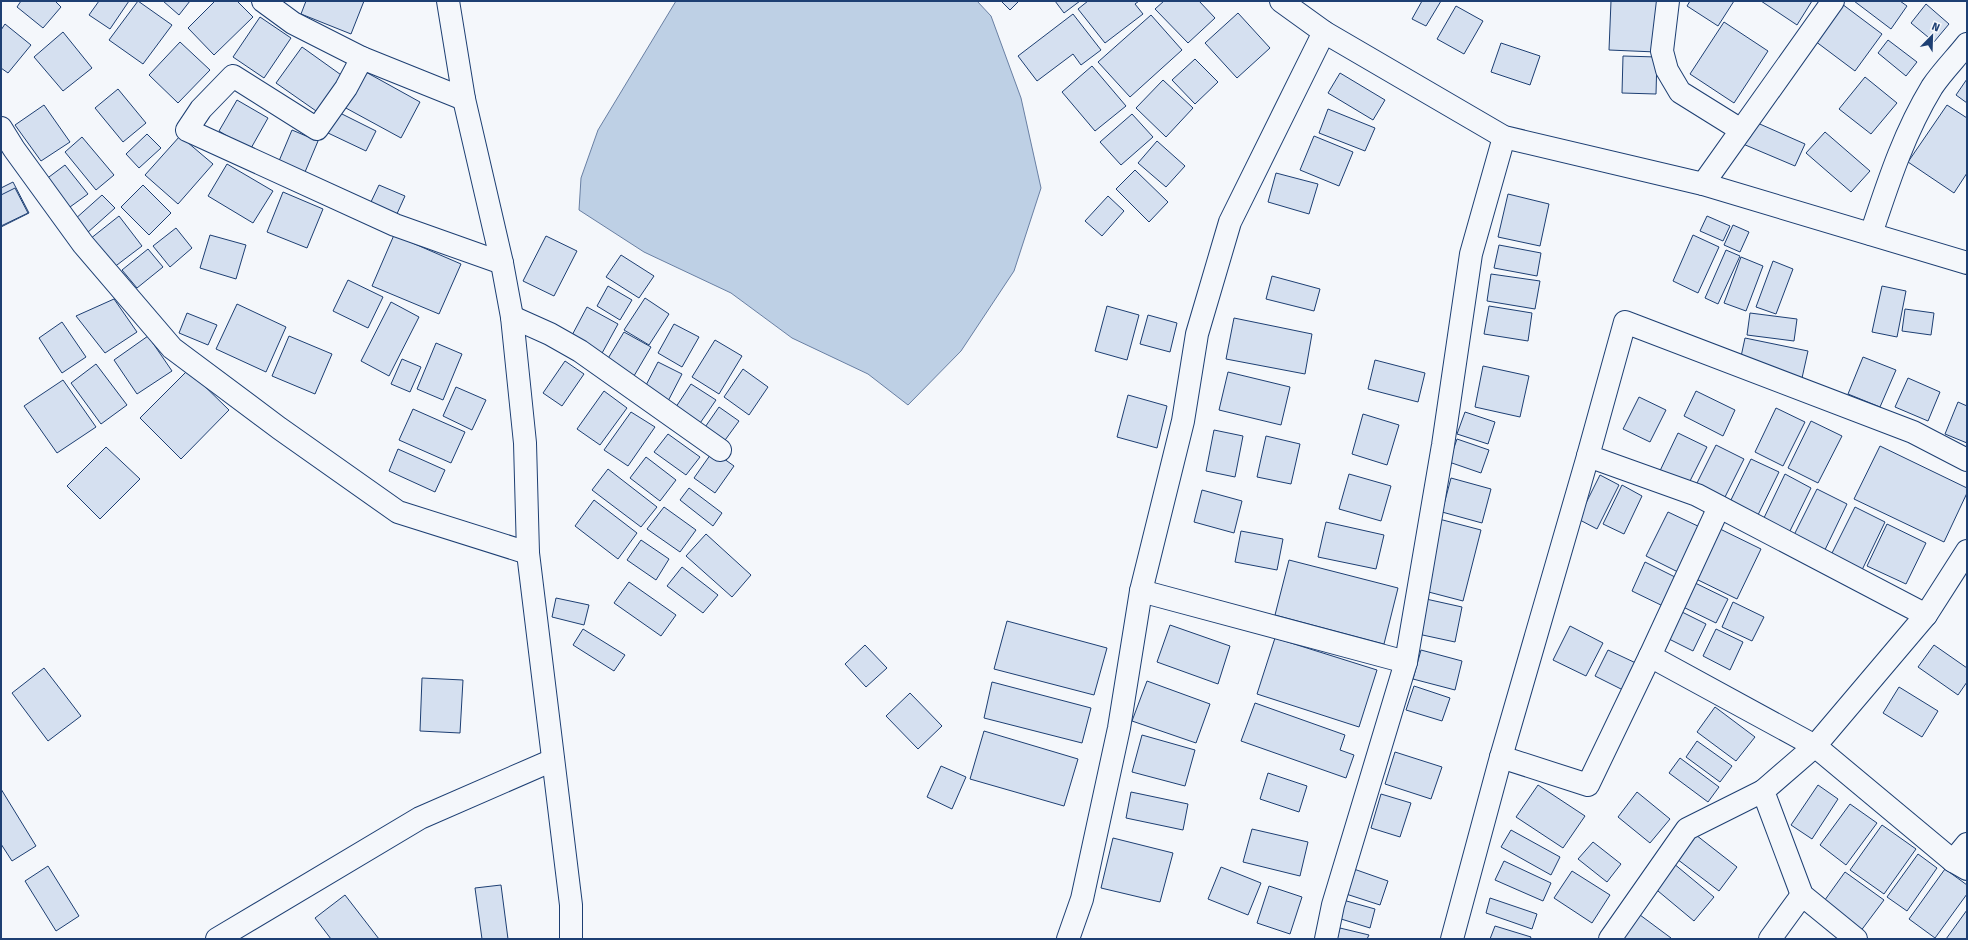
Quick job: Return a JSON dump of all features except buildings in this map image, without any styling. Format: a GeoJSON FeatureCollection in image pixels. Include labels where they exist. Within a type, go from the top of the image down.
{"type":"FeatureCollection","features":[{"type":"Feature","properties":{"kind":"street"},"geometry":{"type":"LineString","coordinates":[[263,1],[293,23],[362,58],[464,99]]}},
{"type":"Feature","properties":{"kind":"street"},"geometry":{"type":"LineString","coordinates":[[448,1],[464,99],[502,263],[512,317],[525,443],[528,553],[571,904],[571,939]]}},
{"type":"Feature","properties":{"kind":"street"},"geometry":{"type":"LineString","coordinates":[[1281,1],[1324,32],[1504,137],[1703,184],[1967,263]]}},
{"type":"Feature","properties":{"kind":"street"},"geometry":{"type":"LineString","coordinates":[[1668,1],[1662,51],[1667,70],[1680,92],[1741,130]]}},
{"type":"Feature","properties":{"kind":"street"},"geometry":{"type":"LineString","coordinates":[[1703,184],[1834,1]]}},
{"type":"Feature","properties":{"kind":"street"},"geometry":{"type":"LineString","coordinates":[[1068,939],[1082,899],[1119,728],[1141,591],[1184,421],[1197,334],[1230,222],[1324,32]]}},
{"type":"Feature","properties":{"kind":"street"},"geometry":{"type":"LineString","coordinates":[[1871,234],[1895,160],[1912,125],[1933,86],[1967,44]]}},
{"type":"Feature","properties":{"kind":"street"},"geometry":{"type":"LineString","coordinates":[[362,58],[346,88],[317,129],[233,76],[201,108],[187,130],[395,225],[502,263]]}},
{"type":"Feature","properties":{"kind":"street"},"geometry":{"type":"LineString","coordinates":[[1,128],[14,150],[83,244],[172,348],[279,428],[398,512],[528,553]]}},
{"type":"Feature","properties":{"kind":"street"},"geometry":{"type":"LineString","coordinates":[[1326,939],[1333,905],[1406,662],[1443,445],[1471,254],[1504,137]]}},
{"type":"Feature","properties":{"kind":"street"},"geometry":{"type":"LineString","coordinates":[[512,317],[550,334],[580,351],[720,450]]}},
{"type":"Feature","properties":{"kind":"street"},"geometry":{"type":"LineString","coordinates":[[1452,939],[1501,757],[1625,322],[1913,432],[1967,460]]}},
{"type":"Feature","properties":{"kind":"street"},"geometry":{"type":"LineString","coordinates":[[1588,456],[1697,495],[1926,615]]}},
{"type":"Feature","properties":{"kind":"street"},"geometry":{"type":"LineString","coordinates":[[1501,757],[1588,785],[1650,656],[1719,506]]}},
{"type":"Feature","properties":{"kind":"street"},"geometry":{"type":"LineString","coordinates":[[1610,939],[1687,829],[1763,790],[1815,746],[1926,615],[1967,551]]}},
{"type":"Feature","properties":{"kind":"street"},"geometry":{"type":"LineString","coordinates":[[1141,591],[1406,662]]}},
{"type":"Feature","properties":{"kind":"street"},"geometry":{"type":"LineString","coordinates":[[1650,656],[1815,746],[1960,865],[1967,844]]}},
{"type":"Feature","properties":{"kind":"street"},"geometry":{"type":"LineString","coordinates":[[217,939],[420,818],[553,760]]}},
{"type":"Feature","properties":{"kind":"street"},"geometry":{"type":"LineString","coordinates":[[1763,790],[1802,895],[1856,939]]}},
{"type":"Feature","properties":{"kind":"street"},"geometry":{"type":"LineString","coordinates":[[1770,939],[1802,895]]}},
{"type":"Feature","properties":{"kind":"water"},"geometry":{"type":"Polygon","coordinates":[[[676,1],[977,1],[991,16],[1021,98],[1041,188],[1014,271],[961,351],[908,405],[868,374],[792,338],[731,293],[644,252],[579,210],[581,178],[598,130],[676,1]]]}}]}
